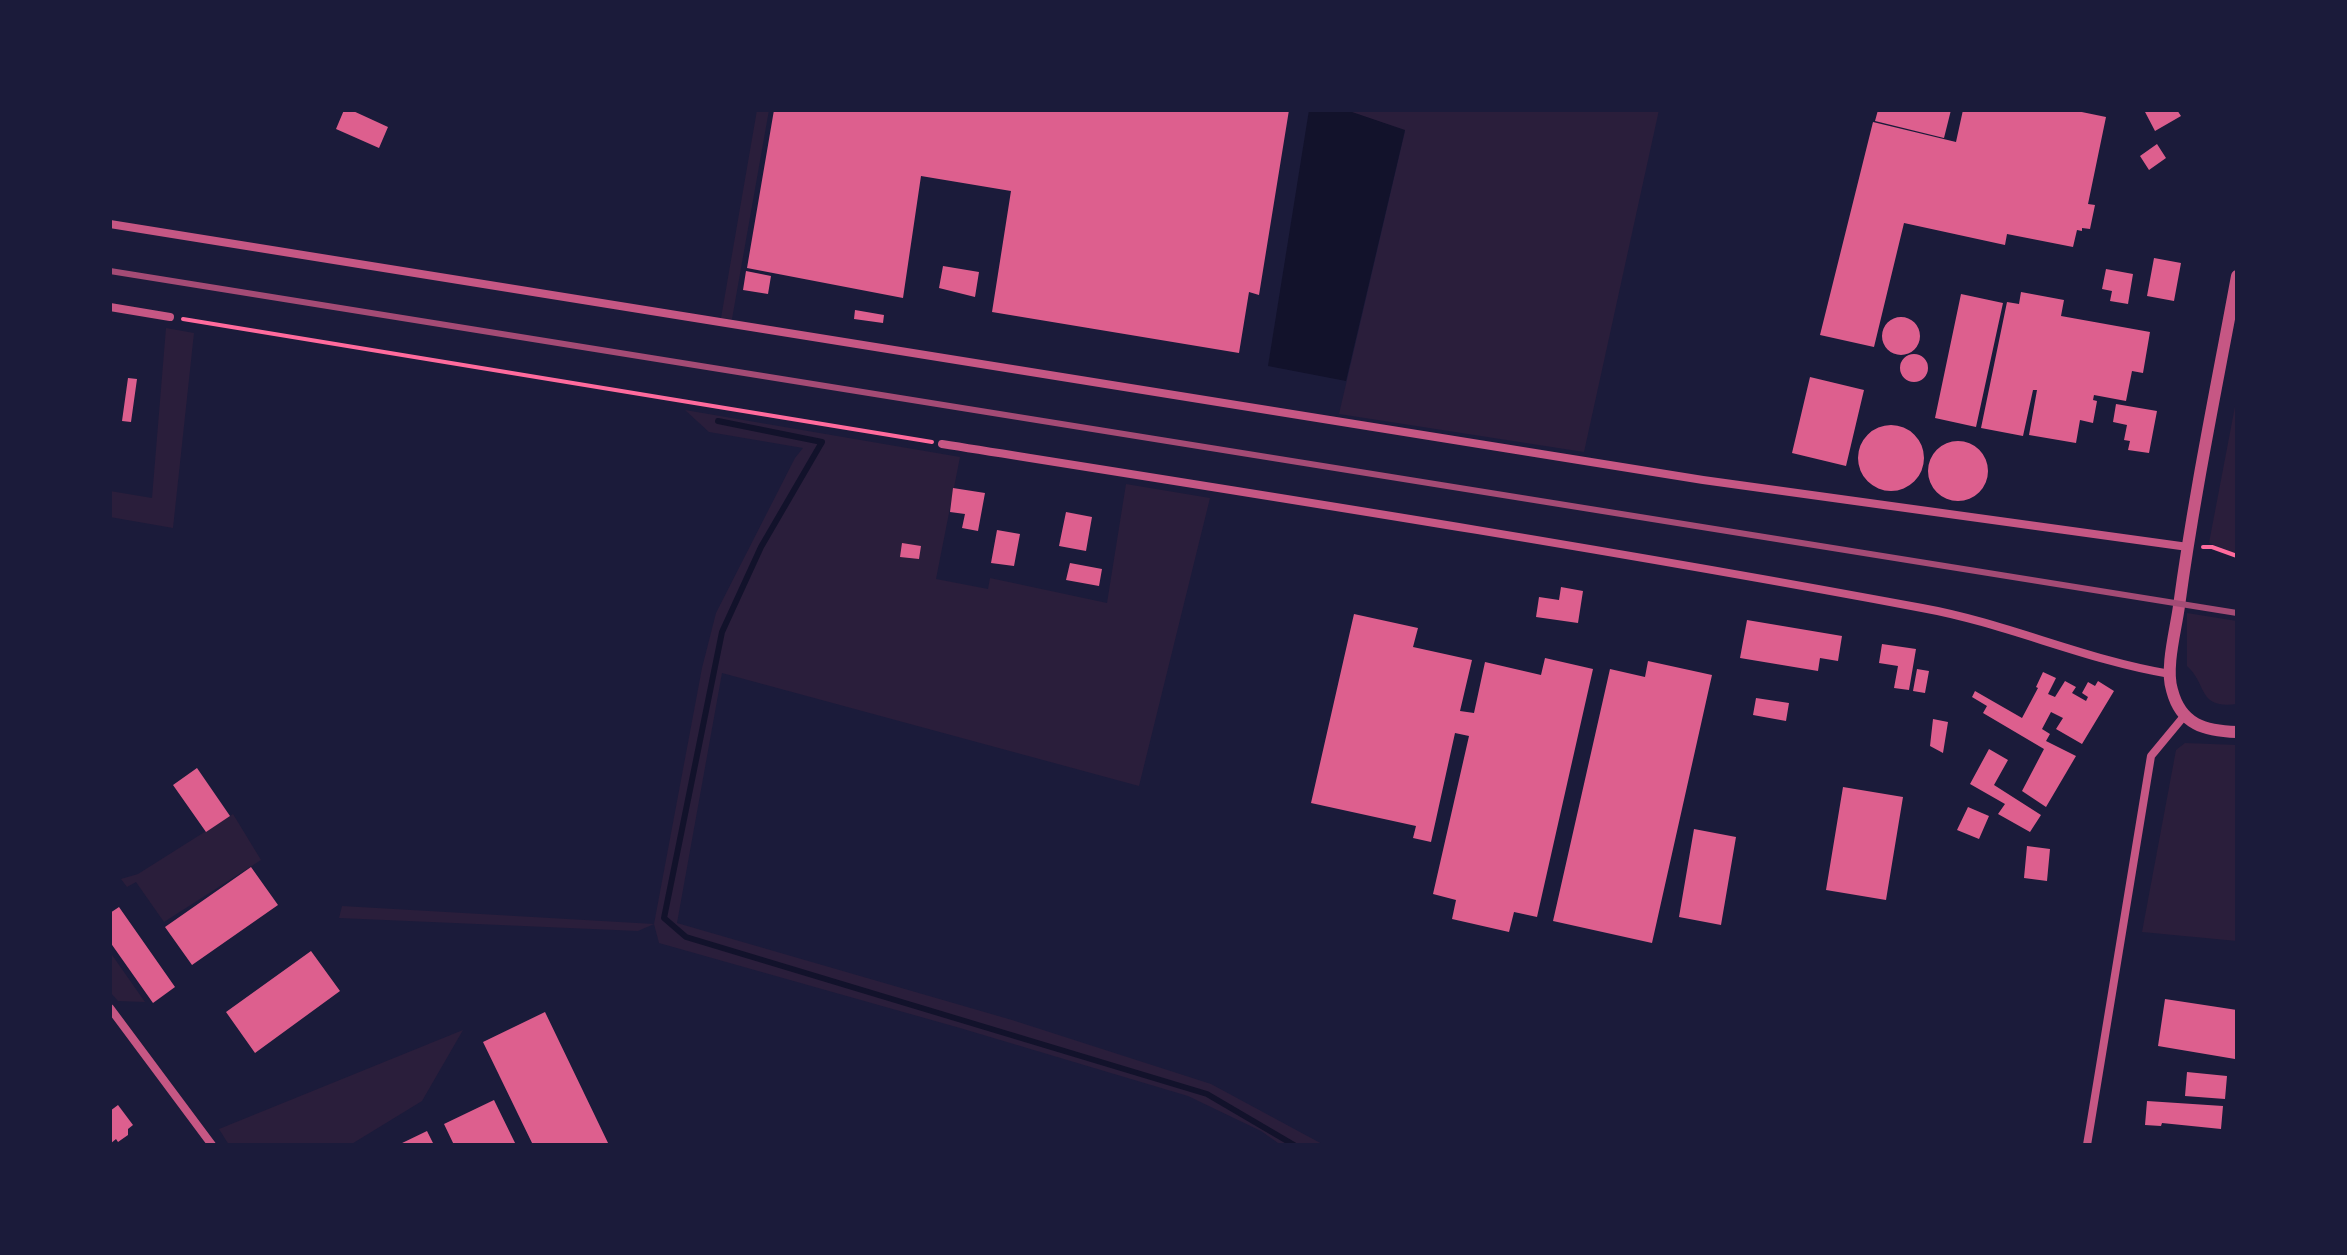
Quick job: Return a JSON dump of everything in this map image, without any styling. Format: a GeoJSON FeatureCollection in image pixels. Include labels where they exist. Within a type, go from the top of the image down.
{"type":"FeatureCollection","features":[{"type":"Feature","properties":{"kind":"street"},"geometry":{"type":"LineString","coordinates":[[110,224],[1703,480],[2188,547]]}},
{"type":"Feature","properties":{"kind":"street"},"geometry":{"type":"LineString","coordinates":[[2237,276],[2188,547],[2170,674],[2172,693],[2185,715],[2198,726],[2209,730],[2237,732]]}},
{"type":"Feature","properties":{"kind":"street"},"geometry":{"type":"LineString","coordinates":[[110,307],[170,317]]}},
{"type":"Feature","properties":{"kind":"street"},"geometry":{"type":"LineString","coordinates":[[942,444],[1429,522],[1932,609],[2029,635],[2128,667],[2170,674]]}},
{"type":"Feature","properties":{"kind":"street"},"geometry":{"type":"LineString","coordinates":[[2087,1145],[2151,756],[2185,715]]}},
{"type":"Feature","properties":{"kind":"street"},"geometry":{"type":"LineString","coordinates":[[110,1008],[212,1145]]}},
{"type":"Feature","properties":{"kind":"path"},"geometry":{"type":"LineString","coordinates":[[170,317],[942,444]]}},
{"type":"Feature","properties":{"kind":"path"},"geometry":{"type":"LineString","coordinates":[[2188,547],[2212,547],[2237,556]]}},
{"type":"Feature","properties":{"kind":"shaded area"},"geometry":{"type":"Polygon","coordinates":[[[757,110],[769,110],[732,319],[721,318],[757,110]]]}},
{"type":"Feature","properties":{"kind":"shaded area"},"geometry":{"type":"Polygon","coordinates":[[[1309,110],[1346,110],[1405,130],[1346,381],[1268,366],[1309,110]]]}},
{"type":"Feature","properties":{"kind":"shaded area"},"geometry":{"type":"Polygon","coordinates":[[[1346,110],[1659,110],[1584,452],[1339,414],[1405,131],[1346,110]]]}},
{"type":"Feature","properties":{"kind":"shaded area"},"geometry":{"type":"Polygon","coordinates":[[[166,328],[194,333],[173,528],[110,517],[110,491],[152,498],[166,328]]]}},
{"type":"Feature","properties":{"kind":"shaded area"},"geometry":{"type":"Polygon","coordinates":[[[2237,396],[2237,554],[2209,543],[2237,396]]]}},
{"type":"Feature","properties":{"kind":"shaded area"},"geometry":{"type":"Polygon","coordinates":[[[685,410],[960,457],[936,579],[988,589],[990,578],[1107,603],[1126,484],[1210,498],[1139,786],[722,673],[677,923],[1012,1020],[1211,1084],[1324,1145],[1281,1145],[1261,1131],[1188,1096],[659,943],[654,924],[702,668],[716,613],[795,458],[803,448],[709,432],[685,410]]]}},
{"type":"Feature","properties":{"kind":"shaded area"},"geometry":{"type":"Polygon","coordinates":[[[2187,613],[2237,621],[2237,704],[2224,705],[2209,699],[2187,666],[2187,613]]]}},
{"type":"Feature","properties":{"kind":"shaded area"},"geometry":{"type":"Polygon","coordinates":[[[2185,743],[2237,745],[2237,941],[2142,932],[2176,750],[2185,743]]]}},
{"type":"Feature","properties":{"kind":"shaded area"},"geometry":{"type":"Polygon","coordinates":[[[233,814],[261,860],[164,922],[136,882],[127,887],[121,879],[138,874],[233,814]]]}},
{"type":"Feature","properties":{"kind":"shaded area"},"geometry":{"type":"Polygon","coordinates":[[[342,906],[654,924],[638,931],[339,918],[342,906]]]}},
{"type":"Feature","properties":{"kind":"shaded area"},"geometry":{"type":"Polygon","coordinates":[[[110,952],[145,1002],[118,1001],[110,992],[110,952]]]}},
{"type":"Feature","properties":{"kind":"shaded area"},"geometry":{"type":"Polygon","coordinates":[[[463,1030],[422,1101],[350,1145],[229,1145],[219,1129],[463,1030]]]}},
{"type":"Feature","properties":{"kind":"building"},"geometry":{"type":"Polygon","coordinates":[[[344,110],[351,110],[388,127],[379,148],[336,129],[344,110]]]}},
{"type":"Feature","properties":{"kind":"building"},"geometry":{"type":"Polygon","coordinates":[[[774,110],[1289,110],[1259,295],[1249,292],[1239,353],[992,312],[1011,191],[921,176],[903,298],[747,268],[774,110]]]}},
{"type":"Feature","properties":{"kind":"building"},"geometry":{"type":"Polygon","coordinates":[[[1878,110],[1951,110],[1944,138],[1875,121],[1878,110]]]}},
{"type":"Feature","properties":{"kind":"building"},"geometry":{"type":"Polygon","coordinates":[[[1963,110],[2072,110],[2106,117],[2088,204],[2095,205],[2090,229],[2077,230],[2073,247],[2007,234],[2005,245],[1904,223],[1874,347],[1820,335],[1873,122],[1956,142],[1963,110]]]}},
{"type":"Feature","properties":{"kind":"building"},"geometry":{"type":"Polygon","coordinates":[[[2144,110],[2177,110],[2181,116],[2155,131],[2144,110]]]}},
{"type":"Feature","properties":{"kind":"building"},"geometry":{"type":"Polygon","coordinates":[[[2157,144],[2166,158],[2149,170],[2140,156],[2157,144]]]}},
{"type":"Feature","properties":{"kind":"building"},"geometry":{"type":"Polygon","coordinates":[[[2154,258],[2181,263],[2174,301],[2147,296],[2154,258]]]}},
{"type":"Feature","properties":{"kind":"building"},"geometry":{"type":"Polygon","coordinates":[[[943,266],[979,272],[975,297],[939,288],[943,266]]]}},
{"type":"Feature","properties":{"kind":"building"},"geometry":{"type":"Polygon","coordinates":[[[2106,269],[2133,274],[2128,304],[2110,301],[2112,291],[2102,289],[2106,269]]]}},
{"type":"Feature","properties":{"kind":"building"},"geometry":{"type":"Polygon","coordinates":[[[746,271],[771,276],[768,294],[743,290],[746,271]]]}},
{"type":"Feature","properties":{"kind":"building"},"geometry":{"type":"Polygon","coordinates":[[[2021,292],[2064,300],[2061,316],[2150,332],[2143,373],[2132,371],[2126,401],[2094,395],[2093,400],[2097,401],[2093,423],[2080,420],[2076,443],[2029,435],[2037,390],[2033,390],[2023,436],[1981,428],[2007,302],[2019,304],[2021,292]]]}},
{"type":"Feature","properties":{"kind":"building"},"geometry":{"type":"Polygon","coordinates":[[[1961,294],[2003,303],[1976,427],[1935,418],[1961,294]]]}},
{"type":"Feature","properties":{"kind":"building"},"geometry":{"type":"Polygon","coordinates":[[[855,310],[884,315],[883,323],[854,319],[855,310]]]}},
{"type":"Feature","properties":{"kind":"building"},"geometry":{"type":"Polygon","coordinates":[[[1901,317],[1914,323],[1920,336],[1914,349],[1901,355],[1888,349],[1882,336],[1888,323],[1901,317]]]}},
{"type":"Feature","properties":{"kind":"building"},"geometry":{"type":"Polygon","coordinates":[[[1914,354],[1924,358],[1928,368],[1924,378],[1914,382],[1904,378],[1900,368],[1904,358],[1914,354]]]}},
{"type":"Feature","properties":{"kind":"building"},"geometry":{"type":"Polygon","coordinates":[[[1810,377],[1864,390],[1846,466],[1792,453],[1810,377]]]}},
{"type":"Feature","properties":{"kind":"building"},"geometry":{"type":"Polygon","coordinates":[[[128,378],[137,379],[131,422],[122,421],[128,378]]]}},
{"type":"Feature","properties":{"kind":"building"},"geometry":{"type":"Polygon","coordinates":[[[2116,404],[2157,411],[2149,453],[2128,450],[2130,441],[2124,440],[2127,425],[2113,422],[2116,404]]]}},
{"type":"Feature","properties":{"kind":"building"},"geometry":{"type":"Polygon","coordinates":[[[1885,425],[1897,425],[1909,430],[1919,440],[1924,458],[1922,471],[1909,486],[1897,491],[1885,491],[1873,486],[1863,476],[1858,464],[1858,452],[1863,440],[1873,430],[1885,425]]]}},
{"type":"Feature","properties":{"kind":"building"},"geometry":{"type":"Polygon","coordinates":[[[1958,441],[1969,443],[1979,450],[1986,460],[1986,482],[1979,492],[1969,499],[1958,501],[1947,499],[1937,492],[1930,482],[1928,471],[1930,460],[1937,450],[1947,443],[1958,441]]]}},
{"type":"Feature","properties":{"kind":"building"},"geometry":{"type":"Polygon","coordinates":[[[953,488],[985,493],[978,531],[962,528],[965,514],[950,512],[953,488]]]}},
{"type":"Feature","properties":{"kind":"building"},"geometry":{"type":"Polygon","coordinates":[[[1066,512],[1092,517],[1086,551],[1059,546],[1066,512]]]}},
{"type":"Feature","properties":{"kind":"building"},"geometry":{"type":"Polygon","coordinates":[[[997,530],[1020,534],[1014,566],[991,563],[997,530]]]}},
{"type":"Feature","properties":{"kind":"building"},"geometry":{"type":"Polygon","coordinates":[[[902,543],[921,546],[919,559],[900,557],[902,543]]]}},
{"type":"Feature","properties":{"kind":"building"},"geometry":{"type":"Polygon","coordinates":[[[1070,563],[1102,569],[1099,586],[1066,580],[1070,563]]]}},
{"type":"Feature","properties":{"kind":"building"},"geometry":{"type":"Polygon","coordinates":[[[1561,587],[1583,591],[1578,623],[1536,617],[1539,597],[1559,600],[1561,587]]]}},
{"type":"Feature","properties":{"kind":"building"},"geometry":{"type":"Polygon","coordinates":[[[1354,614],[1418,628],[1413,647],[1472,660],[1460,711],[1474,713],[1485,662],[1541,675],[1545,658],[1593,669],[1537,917],[1514,912],[1509,932],[1452,919],[1456,900],[1433,894],[1469,736],[1455,733],[1431,842],[1413,838],[1416,826],[1311,803],[1354,614]]]}},
{"type":"Feature","properties":{"kind":"building"},"geometry":{"type":"Polygon","coordinates":[[[1747,620],[1842,636],[1838,661],[1820,658],[1818,671],[1740,658],[1747,620]]]}},
{"type":"Feature","properties":{"kind":"building"},"geometry":{"type":"Polygon","coordinates":[[[1882,644],[1916,649],[1909,690],[1894,688],[1898,666],[1879,663],[1882,644]]]}},
{"type":"Feature","properties":{"kind":"building"},"geometry":{"type":"Polygon","coordinates":[[[1648,661],[1712,675],[1652,943],[1553,921],[1610,669],[1645,677],[1648,661]]]}},
{"type":"Feature","properties":{"kind":"building"},"geometry":{"type":"Polygon","coordinates":[[[1917,669],[1929,671],[1925,693],[1913,691],[1917,669]]]}},
{"type":"Feature","properties":{"kind":"building"},"geometry":{"type":"Polygon","coordinates":[[[2043,672],[2056,678],[2048,694],[2055,697],[2065,681],[2076,687],[2072,693],[2086,701],[2088,697],[2082,693],[2088,682],[2095,686],[2098,681],[2114,691],[2082,744],[2056,729],[2063,718],[2051,712],[2042,729],[2050,734],[2046,741],[2076,756],[2046,807],[2022,791],[2044,749],[1983,713],[1987,706],[1972,697],[1975,691],[2022,718],[2043,672]]]}},
{"type":"Feature","properties":{"kind":"building"},"geometry":{"type":"Polygon","coordinates":[[[1756,698],[1789,703],[1786,721],[1753,715],[1756,698]]]}},
{"type":"Feature","properties":{"kind":"building"},"geometry":{"type":"Polygon","coordinates":[[[1933,719],[1948,722],[1943,753],[1930,746],[1933,719]]]}},
{"type":"Feature","properties":{"kind":"building"},"geometry":{"type":"Polygon","coordinates":[[[1989,749],[2008,760],[1994,785],[2041,815],[2030,832],[1998,814],[2005,804],[1970,784],[1989,749]]]}},
{"type":"Feature","properties":{"kind":"building"},"geometry":{"type":"Polygon","coordinates":[[[197,768],[230,816],[206,832],[173,785],[197,768]]]}},
{"type":"Feature","properties":{"kind":"building"},"geometry":{"type":"Polygon","coordinates":[[[1843,787],[1903,797],[1886,900],[1826,890],[1843,787]]]}},
{"type":"Feature","properties":{"kind":"building"},"geometry":{"type":"Polygon","coordinates":[[[1968,807],[1989,816],[1979,839],[1957,830],[1968,807]]]}},
{"type":"Feature","properties":{"kind":"building"},"geometry":{"type":"Polygon","coordinates":[[[1694,829],[1736,837],[1721,925],[1679,917],[1694,829]]]}},
{"type":"Feature","properties":{"kind":"building"},"geometry":{"type":"Polygon","coordinates":[[[2027,846],[2050,849],[2047,881],[2024,878],[2027,846]]]}},
{"type":"Feature","properties":{"kind":"building"},"geometry":{"type":"Polygon","coordinates":[[[251,867],[278,905],[192,965],[165,927],[251,867]]]}},
{"type":"Feature","properties":{"kind":"building"},"geometry":{"type":"Polygon","coordinates":[[[119,907],[175,987],[153,1003],[110,942],[110,913],[119,907]]]}},
{"type":"Feature","properties":{"kind":"building"},"geometry":{"type":"Polygon","coordinates":[[[311,951],[340,991],[255,1053],[226,1012],[311,951]]]}},
{"type":"Feature","properties":{"kind":"building"},"geometry":{"type":"Polygon","coordinates":[[[2165,999],[2237,1010],[2235,1059],[2158,1046],[2165,999]]]}},
{"type":"Feature","properties":{"kind":"building"},"geometry":{"type":"Polygon","coordinates":[[[545,1012],[609,1145],[533,1145],[483,1042],[545,1012]]]}},
{"type":"Feature","properties":{"kind":"building"},"geometry":{"type":"Polygon","coordinates":[[[2187,1072],[2227,1076],[2225,1099],[2185,1096],[2187,1072]]]}},
{"type":"Feature","properties":{"kind":"building"},"geometry":{"type":"Polygon","coordinates":[[[494,1100],[516,1145],[454,1145],[444,1124],[494,1100]]]}},
{"type":"Feature","properties":{"kind":"building"},"geometry":{"type":"Polygon","coordinates":[[[2147,1101],[2223,1106],[2221,1129],[2162,1123],[2161,1126],[2145,1125],[2147,1101]]]}},
{"type":"Feature","properties":{"kind":"building"},"geometry":{"type":"Polygon","coordinates":[[[118,1105],[133,1125],[128,1129],[128,1135],[110,1144],[110,1111],[118,1105]]]}},
{"type":"Feature","properties":{"kind":"building"},"geometry":{"type":"Polygon","coordinates":[[[427,1131],[434,1145],[398,1145],[427,1131]]]}},
{"type":"Feature","properties":{"kind":"waterway"},"geometry":{"type":"LineString","coordinates":[[718,421],[822,442],[761,547],[722,632],[664,918],[686,937],[1207,1094],[1294,1145]]}},
{"type":"Feature","properties":{"kind":"railway"},"geometry":{"type":"LineString","coordinates":[[110,271],[2237,613]]}}]}
